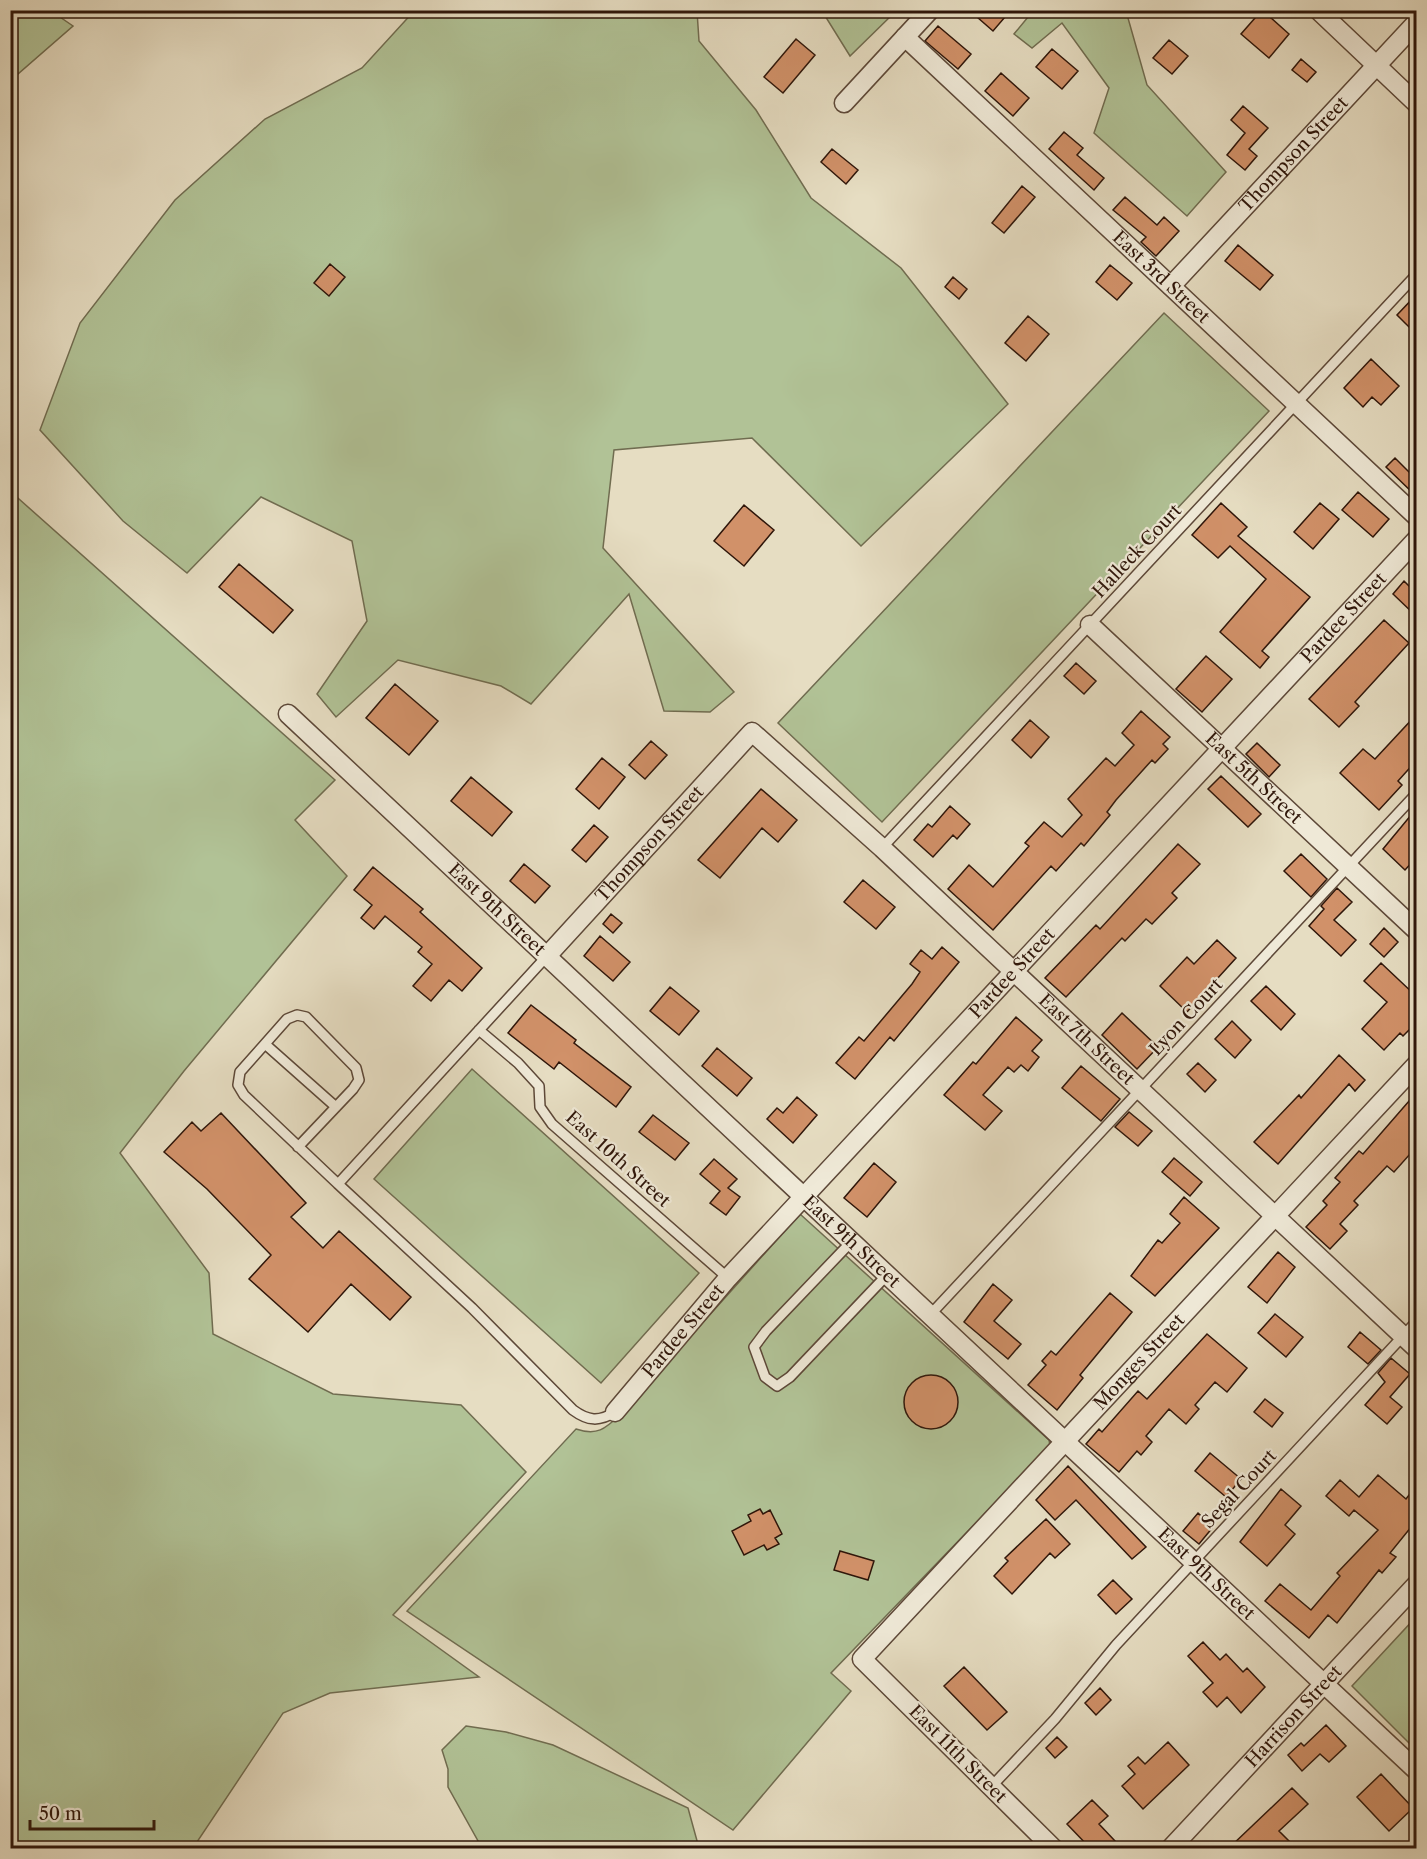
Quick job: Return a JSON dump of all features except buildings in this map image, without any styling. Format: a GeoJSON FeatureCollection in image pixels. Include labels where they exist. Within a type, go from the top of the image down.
{"type":"FeatureCollection","features":[{"type":"Feature","properties":{"kind":"street"},"geometry":{"type":"LineString","coordinates":[[844,103],[930,10]]}},
{"type":"Feature","properties":{"kind":"street"},"geometry":{"type":"LineString","coordinates":[[1318,10],[1416,103]]}},
{"type":"Feature","properties":{"kind":"street","name":"Thompson Street"},"geometry":{"type":"LineString","coordinates":[[1171,286],[1416,23]]}},
{"type":"Feature","properties":{"kind":"street","name":"East 3rd Street"},"geometry":{"type":"LineString","coordinates":[[905,37],[1416,516]]}},
{"type":"Feature","properties":{"kind":"street","name":"Pardee Street"},"geometry":{"type":"LineString","coordinates":[[615,1412],[728,1278],[1416,540]]}},
{"type":"Feature","properties":{"kind":"street","name":"East 5th Street"},"geometry":{"type":"LineString","coordinates":[[1090,625],[1416,930]]}},
{"type":"Feature","properties":{"kind":"street","name":"East 9th Street"},"geometry":{"type":"LineString","coordinates":[[288,714],[1416,1770]]}},
{"type":"Feature","properties":{"kind":"street","name":"Thompson Street"},"geometry":{"type":"LineString","coordinates":[[547,956],[752,732]]}},
{"type":"Feature","properties":{"kind":"street","name":"East 7th Street"},"geometry":{"type":"LineString","coordinates":[[752,732],[882,848],[1410,1342]]}},
{"type":"Feature","properties":{"kind":"street","name":"Monges Street"},"geometry":{"type":"LineString","coordinates":[[862,1659],[1416,1065]]}},
{"type":"Feature","properties":{"kind":"street","name":"Harrison Street"},"geometry":{"type":"LineString","coordinates":[[1171,1848],[1416,1585]]}},
{"type":"Feature","properties":{"kind":"street","name":"East 11th Street"},"geometry":{"type":"LineString","coordinates":[[862,1659],[1053,1848]]}},
{"type":"Feature","properties":{"kind":"lane","name":"Halleck Court"},"geometry":{"type":"LineString","coordinates":[[882,848],[1416,275]]}},
{"type":"Feature","properties":{"kind":"lane","name":"Lyon Court"},"geometry":{"type":"LineString","coordinates":[[930,1315],[1416,794]]}},
{"type":"Feature","properties":{"kind":"lane"},"geometry":{"type":"LineString","coordinates":[[338,1184],[547,956]]}},
{"type":"Feature","properties":{"kind":"lane"},"geometry":{"type":"LineString","coordinates":[[298,1147],[359,1080],[356,1068],[306,1017],[297,1015],[287,1019],[240,1072],[238,1085],[244,1095],[298,1147],[472,1308],[573,1410],[584,1418],[592,1420],[603,1419],[615,1412]]}},
{"type":"Feature","properties":{"kind":"lane","name":"East 10th Street"},"geometry":{"type":"LineString","coordinates":[[478,1030],[518,1063],[539,1086],[540,1107],[552,1124],[728,1278]]}},
{"type":"Feature","properties":{"kind":"lane"},"geometry":{"type":"LineString","coordinates":[[265,1044],[336,1107]]}},
{"type":"Feature","properties":{"kind":"lane"},"geometry":{"type":"LineString","coordinates":[[852,1241],[766,1331],[754,1347],[765,1377],[777,1386],[790,1377],[887,1275]]}},
{"type":"Feature","properties":{"kind":"lane","name":"Segal Court"},"geometry":{"type":"LineString","coordinates":[[991,1787],[1055,1719],[1116,1645],[1193,1561],[1410,1342],[1416,1322]]}},
{"type":"Feature","properties":{"kind":"green space"},"geometry":{"type":"Polygon","coordinates":[[[11,10],[51,11],[73,26],[11,80],[11,10]]]}},
{"type":"Feature","properties":{"kind":"green space"},"geometry":{"type":"Polygon","coordinates":[[[415,10],[697,11],[699,41],[756,110],[811,198],[901,268],[1008,404],[861,546],[752,438],[614,450],[603,548],[734,692],[710,712],[664,711],[629,594],[531,704],[501,686],[398,660],[336,717],[317,694],[367,621],[352,541],[261,497],[187,573],[123,521],[40,430],[80,323],[175,200],[265,119],[362,68],[415,10]]]}},
{"type":"Feature","properties":{"kind":"green space"},"geometry":{"type":"Polygon","coordinates":[[[822,11],[896,11],[850,56],[822,11]]]}},
{"type":"Feature","properties":{"kind":"green space"},"geometry":{"type":"Polygon","coordinates":[[[1033,11],[1126,11],[1147,85],[1226,172],[1187,216],[1094,133],[1109,88],[1062,23],[1032,48],[1014,34],[1033,11]]]}},
{"type":"Feature","properties":{"kind":"green space"},"geometry":{"type":"Polygon","coordinates":[[[1164,313],[1269,411],[882,822],[778,723],[1164,313]]]}},
{"type":"Feature","properties":{"kind":"green space"},"geometry":{"type":"Polygon","coordinates":[[[10,491],[335,780],[295,820],[347,876],[184,1071],[120,1153],[209,1273],[213,1334],[333,1394],[461,1405],[526,1472],[393,1615],[479,1677],[330,1693],[283,1713],[193,1848],[11,1848],[10,491]]]}},
{"type":"Feature","properties":{"kind":"green space"},"geometry":{"type":"Polygon","coordinates":[[[472,1069],[699,1273],[601,1383],[374,1179],[472,1069]]]}},
{"type":"Feature","properties":{"kind":"green space"},"geometry":{"type":"Polygon","coordinates":[[[800,1214],[1049,1440],[1050,1446],[831,1673],[851,1691],[733,1830],[407,1611],[576,1429],[590,1432],[600,1430],[620,1415],[800,1214]]]}},
{"type":"Feature","properties":{"kind":"green space"},"geometry":{"type":"Polygon","coordinates":[[[1416,1617],[1416,1750],[1352,1686],[1416,1617]]]}},
{"type":"Feature","properties":{"kind":"green space"},"geometry":{"type":"Polygon","coordinates":[[[466,1726],[506,1732],[553,1745],[688,1808],[699,1848],[482,1848],[448,1787],[448,1769],[442,1750],[466,1726]]]}}]}
